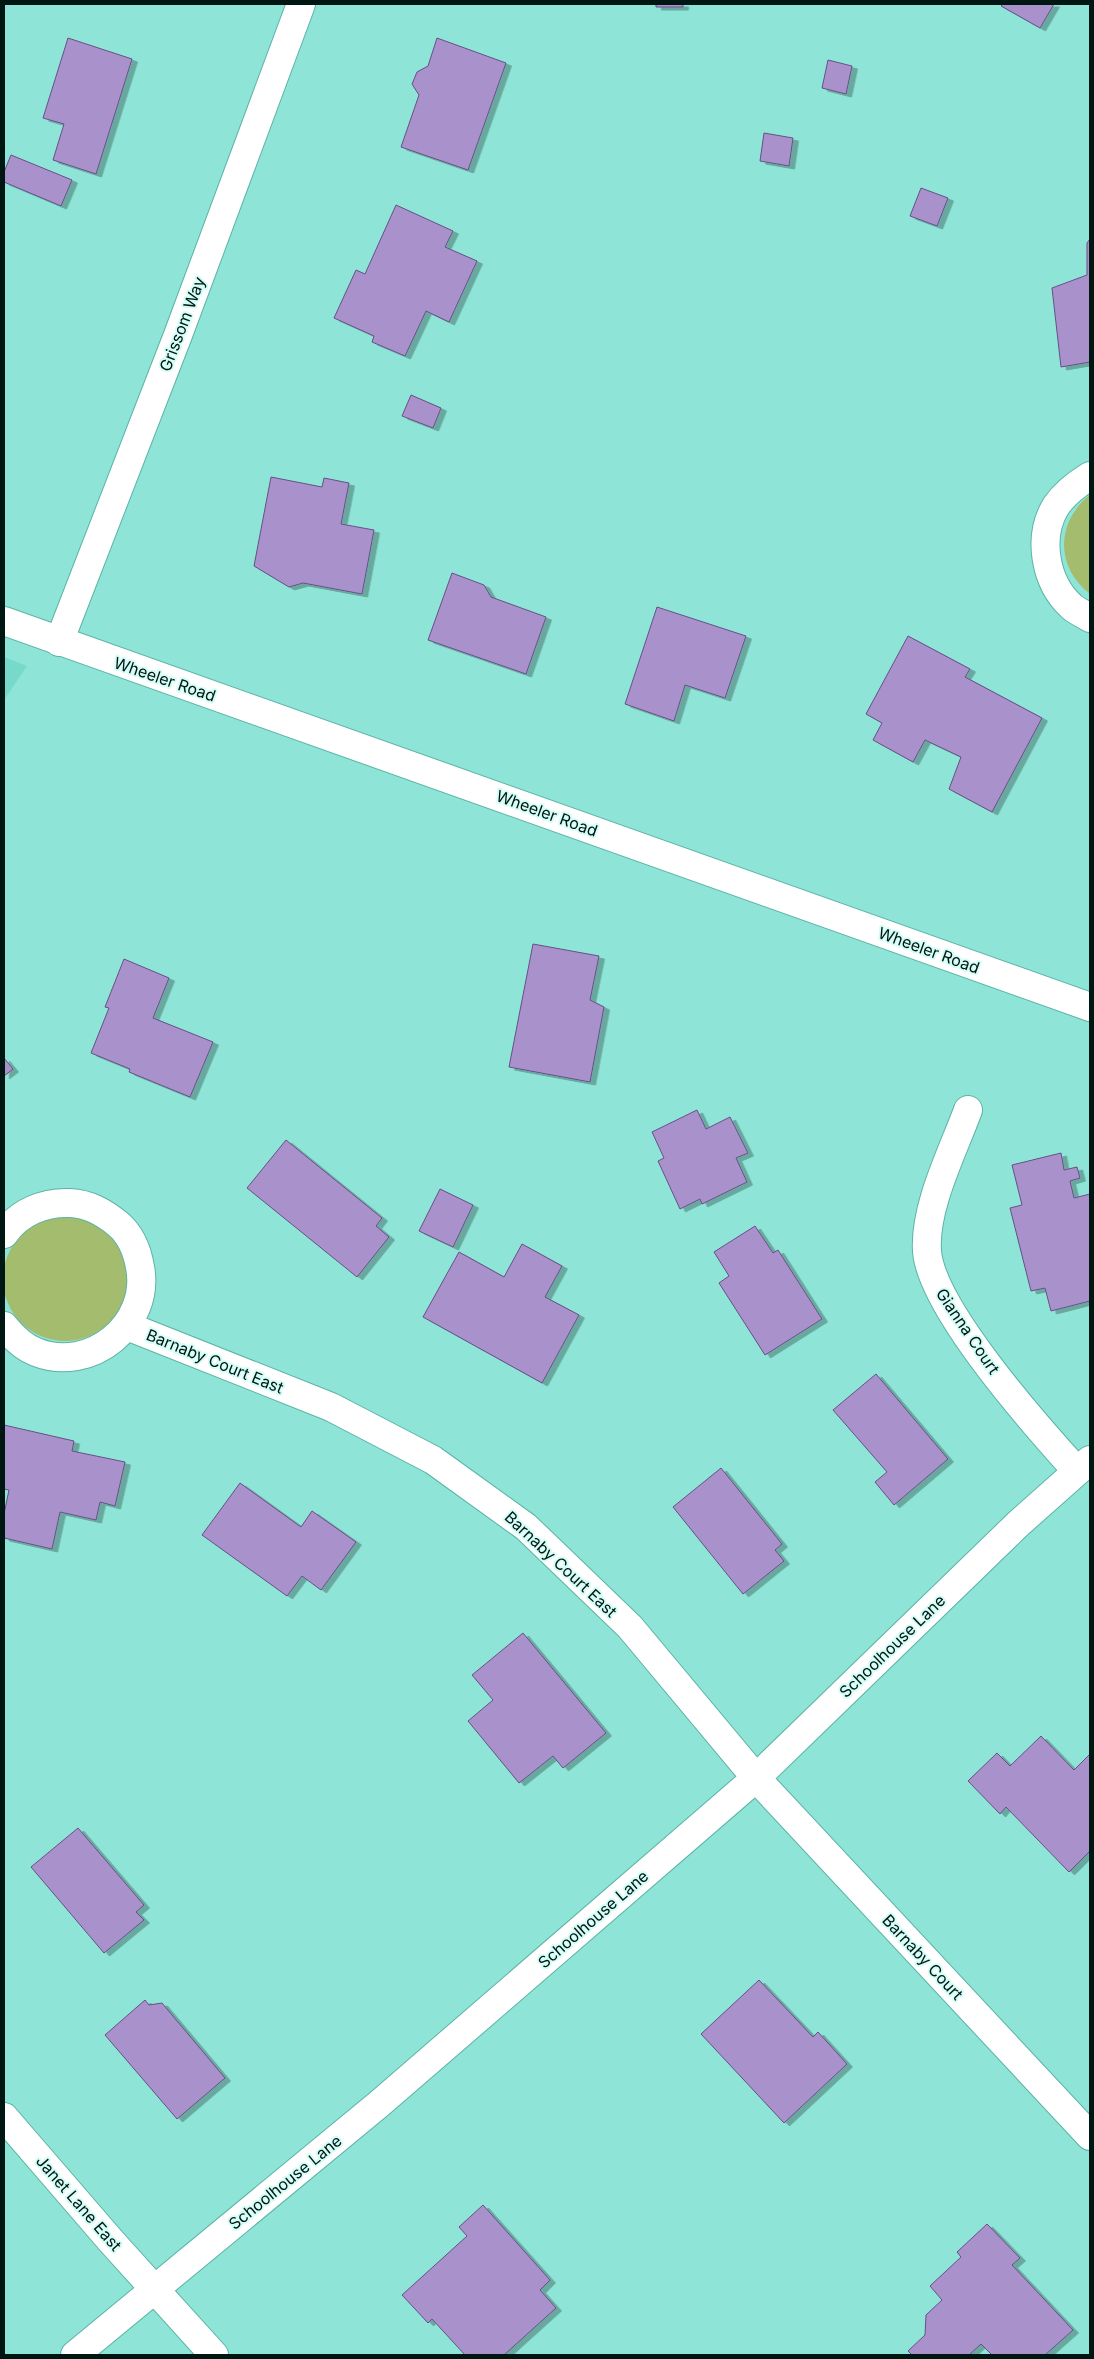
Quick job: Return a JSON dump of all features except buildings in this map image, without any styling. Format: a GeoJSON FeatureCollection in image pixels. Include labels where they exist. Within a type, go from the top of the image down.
{"type":"FeatureCollection","features":[{"type":"Feature","properties":{"kind":"street","name":"Grissom Way"},"geometry":{"type":"LineString","coordinates":[[59,642],[174,344],[301,4]]}},
{"type":"Feature","properties":{"kind":"street"},"geometry":{"type":"LineString","coordinates":[[1090,476],[1072,487],[1056,507],[1047,532],[1046,559],[1054,584],[1071,606],[1090,618]]}},
{"type":"Feature","properties":{"kind":"street","name":"Wheeler Road"},"geometry":{"type":"LineString","coordinates":[[4,621],[1090,1007]]}},
{"type":"Feature","properties":{"kind":"street","name":"Gianna Court"},"geometry":{"type":"LineString","coordinates":[[968,1110],[936,1197],[928,1229],[927,1252],[932,1274],[941,1295],[975,1345],[1012,1394],[1084,1466]]}},
{"type":"Feature","properties":{"kind":"street","name":"Barnaby Court East"},"geometry":{"type":"LineString","coordinates":[[4,1234],[10,1224],[31,1210],[56,1203],[82,1204],[105,1214],[125,1230],[138,1252],[143,1278],[139,1303],[127,1326],[110,1344],[86,1355],[61,1358],[36,1352],[14,1339],[4,1326]]}},
{"type":"Feature","properties":{"kind":"street","name":"Barnaby Court East"},"geometry":{"type":"LineString","coordinates":[[127,1326],[331,1407],[433,1460],[526,1527],[630,1627],[756,1778]]}},
{"type":"Feature","properties":{"kind":"street","name":"Schoolhouse Lane"},"geometry":{"type":"LineString","coordinates":[[75,2355],[380,2104],[756,1778],[1018,1524],[1084,1466]]}},
{"type":"Feature","properties":{"kind":"street","name":"Barnaby Court"},"geometry":{"type":"LineString","coordinates":[[756,1778],[1090,2136]]}},
{"type":"Feature","properties":{"kind":"street","name":"Janet Lane East"},"geometry":{"type":"LineString","coordinates":[[4,2117],[214,2355]]}},
{"type":"Feature","properties":{"kind":"shaded area"},"geometry":{"type":"Polygon","coordinates":[[[1090,495],[1090,594],[1082,587],[1070,569],[1066,560],[1064,540],[1070,519],[1081,502],[1090,495]]]}},
{"type":"Feature","properties":{"kind":"shaded area"},"geometry":{"type":"Polygon","coordinates":[[[4,657],[27,666],[4,700],[4,657]]]}},
{"type":"Feature","properties":{"kind":"shaded area"},"geometry":{"type":"Polygon","coordinates":[[[65,1217],[89,1222],[109,1235],[122,1255],[127,1279],[122,1303],[109,1323],[89,1336],[65,1341],[41,1336],[21,1323],[8,1303],[3,1279],[8,1255],[21,1235],[41,1222],[65,1217]]]}}]}
